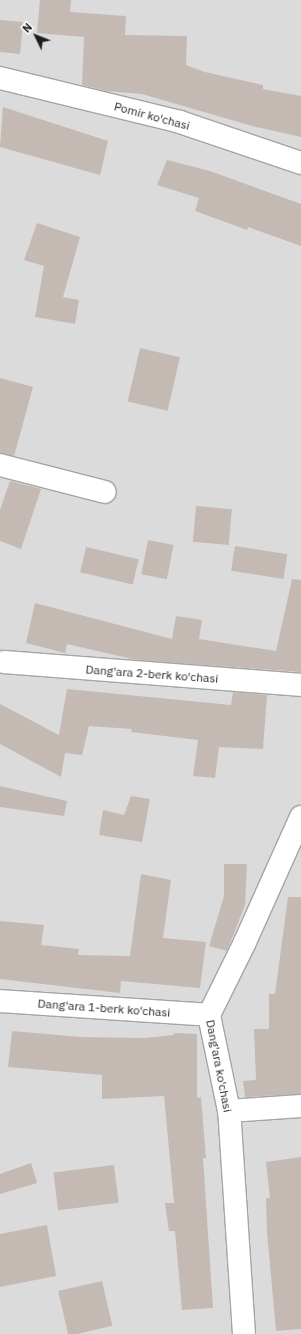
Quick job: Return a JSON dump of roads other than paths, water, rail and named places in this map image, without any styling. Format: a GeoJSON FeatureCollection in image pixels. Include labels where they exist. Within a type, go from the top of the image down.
{"type":"FeatureCollection","features":[{"type":"Feature","properties":{"kind":"street","name":"Pomir ko'chasi"},"geometry":{"type":"LineString","coordinates":[[0,78],[180,122],[301,163]]}},
{"type":"Feature","properties":{"kind":"street"},"geometry":{"type":"LineString","coordinates":[[0,465],[105,492]]}},
{"type":"Feature","properties":{"kind":"street","name":"Dang'ara 2-berk ko'chasi"},"geometry":{"type":"LineString","coordinates":[[4,662],[301,685]]}},
{"type":"Feature","properties":{"kind":"street","name":"Dang'ara ko'chasi"},"geometry":{"type":"LineString","coordinates":[[244,1334],[229,1111],[209,1015],[245,942],[301,817]]}},
{"type":"Feature","properties":{"kind":"street","name":"Dang'ara 1-berk ko'chasi"},"geometry":{"type":"LineString","coordinates":[[0,1001],[209,1015]]}},
{"type":"Feature","properties":{"kind":"street"},"geometry":{"type":"LineString","coordinates":[[229,1111],[301,1106]]}}]}
